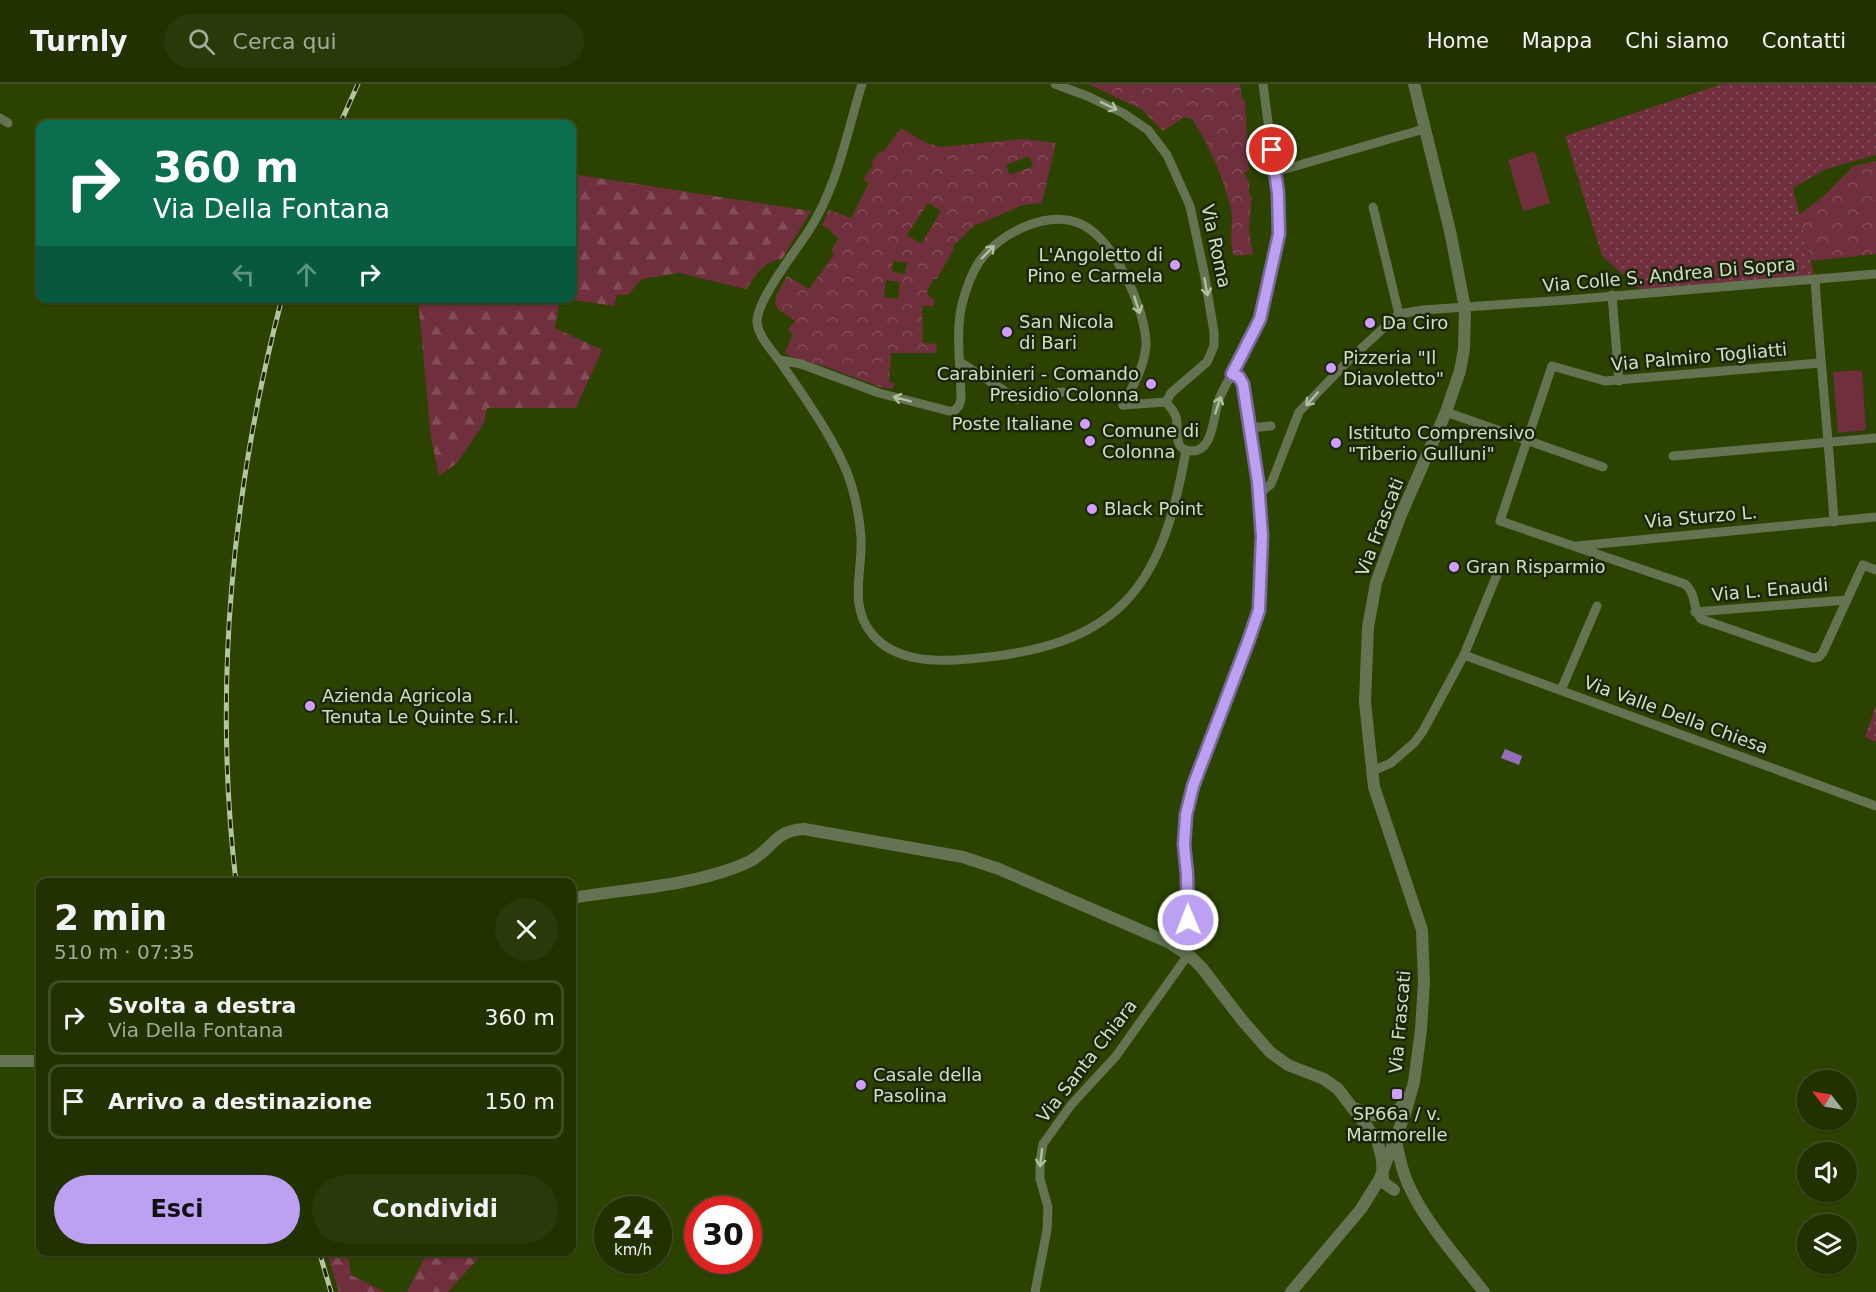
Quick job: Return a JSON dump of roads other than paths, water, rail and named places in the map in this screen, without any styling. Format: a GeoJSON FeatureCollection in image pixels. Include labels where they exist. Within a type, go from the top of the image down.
{"type":"FeatureCollection","features":[{"type":"Feature","properties":{"kind":"street"},"geometry":{"type":"LineString","coordinates":[[862,84],[826,198],[816,219],[771,288],[759,310],[757,322],[759,332],[780,360],[834,447],[847,475],[861,536],[858,594],[864,622],[881,644],[894,652],[908,656],[949,661],[1023,653],[1067,641],[1105,621],[1135,590],[1161,546],[1175,507],[1189,450]]}},
{"type":"Feature","properties":{"kind":"street","name":"Via Roma"},"geometry":{"type":"LineString","coordinates":[[1055,84],[1093,99],[1139,123],[1154,136],[1170,161],[1188,200],[1195,222],[1214,332],[1212,353],[1198,371],[1171,393],[1166,402]]}},
{"type":"Feature","properties":{"kind":"street"},"geometry":{"type":"LineString","coordinates":[[780,360],[801,364],[889,396],[949,411],[957,409],[961,399],[959,332],[962,303],[978,264],[1005,237],[1028,226],[1048,221],[1066,220],[1082,224],[1097,234],[1115,258],[1131,289],[1144,330],[1146,347],[1142,367],[1123,405],[1166,402],[1176,416],[1179,444],[1189,450],[1199,450],[1207,444],[1220,399],[1255,332],[1264,304],[1279,234],[1279,206],[1263,84]]}},
{"type":"Feature","properties":{"kind":"street","name":"Via Frascati"},"geometry":{"type":"LineString","coordinates":[[1361,1209],[1383,1172],[1406,1114],[1414,1082],[1423,1001],[1423,937],[1377,796],[1372,771],[1365,702],[1368,627],[1376,583],[1400,517],[1446,412],[1460,371],[1464,349],[1465,308],[1450,231],[1411,88]]}},
{"type":"Feature","properties":{"kind":"street"},"geometry":{"type":"LineString","coordinates":[[1275,172],[1424,129]]}},
{"type":"Feature","properties":{"kind":"street"},"geometry":{"type":"LineString","coordinates":[[1259,494],[1271,484],[1299,412],[1351,358],[1399,314],[1373,207]]}},
{"type":"Feature","properties":{"kind":"street","name":"Via Colle S. Andrea Di Sopra"},"geometry":{"type":"LineString","coordinates":[[1399,314],[1423,310],[1876,274]]}},
{"type":"Feature","properties":{"kind":"street"},"geometry":{"type":"LineString","coordinates":[[1815,279],[1834,522]]}},
{"type":"Feature","properties":{"kind":"street"},"geometry":{"type":"LineString","coordinates":[[1612,296],[1619,381]]}},
{"type":"Feature","properties":{"kind":"street"},"geometry":{"type":"LineString","coordinates":[[960,362],[1017,399],[1063,392]]}},
{"type":"Feature","properties":{"kind":"street","name":"Via Palmiro Togliatti"},"geometry":{"type":"LineString","coordinates":[[1527,440],[1552,366],[1605,381],[1619,381],[1820,363]]}},
{"type":"Feature","properties":{"kind":"street"},"geometry":{"type":"LineString","coordinates":[[1188,955],[1187,874],[1184,845],[1186,815],[1193,786],[1259,610],[1262,536],[1259,494],[1242,382],[1232,374]]}},
{"type":"Feature","properties":{"kind":"street"},"geometry":{"type":"LineString","coordinates":[[1446,412],[1603,466]]}},
{"type":"Feature","properties":{"kind":"street"},"geometry":{"type":"LineString","coordinates":[[1249,428],[1271,426]]}},
{"type":"Feature","properties":{"kind":"street"},"geometry":{"type":"LineString","coordinates":[[1673,456],[1876,438]]}},
{"type":"Feature","properties":{"kind":"street"},"geometry":{"type":"LineString","coordinates":[[1527,440],[1500,521],[1685,584],[1694,594],[1695,612],[1701,619],[1817,658],[1825,648],[1863,565],[1876,570]]}},
{"type":"Feature","properties":{"kind":"street","name":"Via Sturzo L."},"geometry":{"type":"LineString","coordinates":[[1571,546],[1876,518]]}},
{"type":"Feature","properties":{"kind":"street"},"geometry":{"type":"LineString","coordinates":[[1372,771],[1391,763],[1421,735],[1464,655],[1498,572]]}},
{"type":"Feature","properties":{"kind":"street","name":"Via L. Enaudi"},"geometry":{"type":"LineString","coordinates":[[1695,612],[1846,600]]}},
{"type":"Feature","properties":{"kind":"street"},"geometry":{"type":"LineString","coordinates":[[1561,690],[1597,606]]}},
{"type":"Feature","properties":{"kind":"street","name":"Via Valle Della Chiesa"},"geometry":{"type":"LineString","coordinates":[[1464,655],[1876,806]]}},
{"type":"Feature","properties":{"kind":"street"},"geometry":{"type":"LineString","coordinates":[[576,897],[659,886],[731,869],[752,860],[779,836],[792,830],[804,829],[963,857],[999,869],[1154,935],[1188,955],[1202,968],[1249,1029],[1270,1052],[1288,1065],[1328,1080],[1351,1105],[1377,1140],[1382,1159],[1383,1182],[1410,1200],[1424,1213]]}},
{"type":"Feature","properties":{"kind":"street","name":"Via Santa Chiara"},"geometry":{"type":"LineString","coordinates":[[1035,1292],[1047,1230],[1048,1207],[1040,1179],[1043,1144],[1071,1105],[1116,1056],[1188,955]]}},
{"type":"Feature","properties":{"kind":"street"},"geometry":{"type":"LineString","coordinates":[[0,1061],[36,1061]]}},
{"type":"Feature","properties":{"kind":"street"},"geometry":{"type":"LineString","coordinates":[[1351,1105],[1374,1116],[1386,1116],[1396,1111],[1405,1102],[1414,1082]]}},
{"type":"Feature","properties":{"kind":"street"},"geometry":{"type":"LineString","coordinates":[[1396,1141],[1409,1188],[1424,1213],[1484,1292]]}},
{"type":"Feature","properties":{"kind":"street"},"geometry":{"type":"LineString","coordinates":[[1383,1172],[1393,1168],[1404,1174]]}},
{"type":"Feature","properties":{"kind":"street"},"geometry":{"type":"LineString","coordinates":[[1292,1292],[1361,1209],[1377,1194],[1386,1190],[1394,1190]]}},
{"type":"Feature","properties":{"kind":"railway"},"geometry":{"type":"LineString","coordinates":[[342,120],[358,84]]}},
{"type":"Feature","properties":{"kind":"railway"},"geometry":{"type":"LineString","coordinates":[[236,878],[229,809],[226,735],[227,662],[232,588],[239,515],[250,442],[281,303]]}},
{"type":"Feature","properties":{"kind":"railway"},"geometry":{"type":"LineString","coordinates":[[320,1256],[331,1292]]}},
{"type":"Feature","properties":{"kind":"place","name":"L'Angoletto di Pino e Carmela"},"geometry":{"type":"Point","coordinates":[1175,265]}},
{"type":"Feature","properties":{"kind":"place","name":"Da Ciro"},"geometry":{"type":"Point","coordinates":[1370,323]}},
{"type":"Feature","properties":{"kind":"place","name":"San Nicola di Bari"},"geometry":{"type":"Point","coordinates":[1007,332]}},
{"type":"Feature","properties":{"kind":"place","name":"Pizzeria \"Il Diavoletto\""},"geometry":{"type":"Point","coordinates":[1331,368]}},
{"type":"Feature","properties":{"kind":"place","name":"Carabinieri - Comando Presidio Colonna"},"geometry":{"type":"Point","coordinates":[1151,384]}},
{"type":"Feature","properties":{"kind":"place","name":"Poste Italiane"},"geometry":{"type":"Point","coordinates":[1085,424]}},
{"type":"Feature","properties":{"kind":"place","name":"Comune di Colonna"},"geometry":{"type":"Point","coordinates":[1090,441]}},
{"type":"Feature","properties":{"kind":"place","name":"Istituto Comprensivo \"Tiberio Gulluni\""},"geometry":{"type":"Point","coordinates":[1336,443]}},
{"type":"Feature","properties":{"kind":"place","name":"Black Point"},"geometry":{"type":"Point","coordinates":[1092,509]}},
{"type":"Feature","properties":{"kind":"place","name":"Gran Risparmio"},"geometry":{"type":"Point","coordinates":[1454,567]}},
{"type":"Feature","properties":{"kind":"place","name":"Azienda Agricola Tenuta Le Quinte S.r.l."},"geometry":{"type":"Point","coordinates":[310,706]}},
{"type":"Feature","properties":{"kind":"place","name":"Casale della Pasolina"},"geometry":{"type":"Point","coordinates":[861,1085]}},
{"type":"Feature","properties":{"kind":"place","name":"SP66a / v. Marmorelle"},"geometry":{"type":"Point","coordinates":[1397,1094]}}]}
